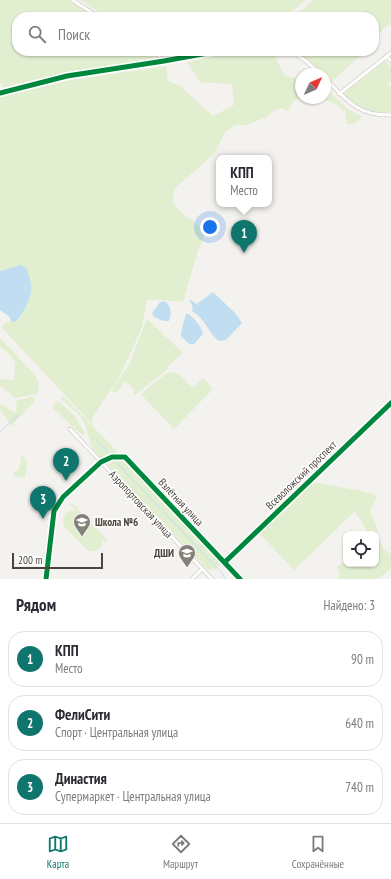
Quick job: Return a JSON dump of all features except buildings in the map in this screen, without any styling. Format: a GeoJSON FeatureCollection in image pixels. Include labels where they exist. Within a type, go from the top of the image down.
{"type":"FeatureCollection","features":[{"type":"Feature","properties":{"kind":"street"},"geometry":{"type":"LineString","coordinates":[[72,0],[91,12]]}},
{"type":"Feature","properties":{"kind":"street"},"geometry":{"type":"LineString","coordinates":[[339,94],[391,53]]}},
{"type":"Feature","properties":{"kind":"street"},"geometry":{"type":"LineString","coordinates":[[158,56],[164,61]]}},
{"type":"Feature","properties":{"kind":"street"},"geometry":{"type":"LineString","coordinates":[[0,93],[67,76],[192,56]]}},
{"type":"Feature","properties":{"kind":"street"},"geometry":{"type":"LineString","coordinates":[[298,56],[314,68]]}},
{"type":"Feature","properties":{"kind":"street"},"geometry":{"type":"LineString","coordinates":[[386,56],[391,61]]}},
{"type":"Feature","properties":{"kind":"street"},"geometry":{"type":"LineString","coordinates":[[331,85],[352,105],[362,111],[372,114],[391,115]]}},
{"type":"Feature","properties":{"kind":"street","name":"Всеволожский проспект"},"geometry":{"type":"LineString","coordinates":[[225,562],[391,403]]}},
{"type":"Feature","properties":{"kind":"street","name":"Аэропортовская улица"},"geometry":{"type":"LineString","coordinates":[[70,429],[210,578]]}},
{"type":"Feature","properties":{"kind":"street","name":"Взлётная улица"},"geometry":{"type":"LineString","coordinates":[[101,462],[112,457],[125,456],[240,579]]}},
{"type":"Feature","properties":{"kind":"street"},"geometry":{"type":"LineString","coordinates":[[46,579],[54,511],[64,496],[101,462]]}},
{"type":"Feature","properties":{"kind":"street"},"geometry":{"type":"LineString","coordinates":[[192,579],[202,569]]}},
{"type":"Feature","properties":{"kind":"green space"},"geometry":{"type":"Polygon","coordinates":[[[0,0],[69,0],[87,12],[12,12],[12,56],[154,56],[154,61],[67,72],[5,88],[0,83],[0,0]]]}},
{"type":"Feature","properties":{"kind":"green space"},"geometry":{"type":"Polygon","coordinates":[[[80,0],[306,0],[290,12],[99,12],[80,0]]]}},
{"type":"Feature","properties":{"kind":"green space"},"geometry":{"type":"Polygon","coordinates":[[[314,0],[391,0],[391,23],[379,33],[379,12],[299,12],[314,0]]]}},
{"type":"Feature","properties":{"kind":"green space"},"geometry":{"type":"Polygon","coordinates":[[[215,56],[275,56],[285,76],[295,78],[295,100],[288,111],[281,108],[273,111],[267,117],[246,125],[235,125],[225,132],[215,153],[175,188],[172,202],[184,215],[206,230],[198,251],[183,302],[147,300],[142,327],[120,376],[92,418],[93,425],[1,327],[8,322],[17,321],[23,313],[30,297],[31,288],[30,278],[24,267],[21,265],[0,271],[0,97],[66,81],[166,66],[168,81],[179,85],[213,116],[234,105],[232,84],[200,82],[187,62],[215,56]]]}},
{"type":"Feature","properties":{"kind":"green space"},"geometry":{"type":"Polygon","coordinates":[[[302,56],[360,56],[331,82],[331,68],[317,68],[302,56]]]}},
{"type":"Feature","properties":{"kind":"green space"},"geometry":{"type":"Polygon","coordinates":[[[385,61],[391,68],[391,79],[388,84],[391,86],[391,112],[377,112],[365,109],[354,103],[343,94],[385,61]]]}},
{"type":"Feature","properties":{"kind":"green space"},"geometry":{"type":"Polygon","coordinates":[[[331,93],[348,109],[362,117],[354,124],[348,124],[345,117],[347,113],[331,102],[331,93]]]}},
{"type":"Feature","properties":{"kind":"green space"},"geometry":{"type":"Polygon","coordinates":[[[147,319],[183,353],[168,366],[168,369],[135,395],[133,393],[135,390],[124,382],[116,393],[111,391],[129,365],[147,319]]]}},
{"type":"Feature","properties":{"kind":"green space"},"geometry":{"type":"Polygon","coordinates":[[[0,338],[36,376],[39,383],[37,394],[15,398],[0,387],[0,379],[13,380],[15,363],[12,357],[0,346],[0,338]]]}},
{"type":"Feature","properties":{"kind":"green space"},"geometry":{"type":"Polygon","coordinates":[[[168,372],[179,374],[193,388],[203,378],[213,389],[174,429],[141,394],[168,372]]]}},
{"type":"Feature","properties":{"kind":"green space"},"geometry":{"type":"Polygon","coordinates":[[[63,396],[117,451],[115,454],[101,458],[97,454],[91,445],[85,424],[75,411],[61,399],[63,396]]]}},
{"type":"Feature","properties":{"kind":"green space"},"geometry":{"type":"Polygon","coordinates":[[[31,397],[35,398],[35,401],[11,426],[0,409],[0,405],[1,404],[15,413],[17,406],[15,401],[31,397]]]}},
{"type":"Feature","properties":{"kind":"green space"},"geometry":{"type":"Polygon","coordinates":[[[58,401],[75,416],[85,433],[83,435],[52,407],[58,401]]]}},
{"type":"Feature","properties":{"kind":"green space"},"geometry":{"type":"Polygon","coordinates":[[[23,456],[27,463],[25,478],[15,477],[13,474],[20,467],[21,457],[23,456]]]}},
{"type":"Feature","properties":{"kind":"green space"},"geometry":{"type":"Polygon","coordinates":[[[122,459],[222,563],[216,569],[208,570],[108,464],[110,460],[122,459]]]}},
{"type":"Feature","properties":{"kind":"green space"},"geometry":{"type":"Polygon","coordinates":[[[314,482],[366,492],[377,496],[370,511],[378,531],[367,531],[355,511],[294,570],[260,534],[314,482]]]}},
{"type":"Feature","properties":{"kind":"green space"},"geometry":{"type":"Polygon","coordinates":[[[72,503],[108,541],[106,543],[101,538],[102,545],[96,551],[87,550],[64,526],[63,517],[65,513],[70,510],[76,511],[70,504],[72,503]]]}},
{"type":"Feature","properties":{"kind":"green space"},"geometry":{"type":"Polygon","coordinates":[[[379,540],[384,550],[391,554],[391,569],[377,579],[337,579],[340,576],[337,567],[343,562],[343,567],[379,567],[379,540]]]}},
{"type":"Feature","properties":{"kind":"water"},"geometry":{"type":"Polygon","coordinates":[[[21,265],[27,269],[31,283],[31,291],[25,308],[20,317],[14,322],[0,310],[0,271],[21,265]]]}},
{"type":"Feature","properties":{"kind":"water"},"geometry":{"type":"Polygon","coordinates":[[[213,292],[236,314],[242,323],[226,340],[219,341],[215,338],[200,318],[192,311],[193,308],[189,299],[197,304],[213,292]]]}},
{"type":"Feature","properties":{"kind":"water"},"geometry":{"type":"Polygon","coordinates":[[[165,301],[169,305],[170,310],[169,321],[164,321],[154,317],[152,313],[160,302],[165,301]]]}},
{"type":"Feature","properties":{"kind":"water"},"geometry":{"type":"Polygon","coordinates":[[[186,314],[189,314],[196,321],[203,334],[194,344],[189,344],[181,336],[186,314]]]}},
{"type":"Feature","properties":{"kind":"waterway"},"geometry":{"type":"LineString","coordinates":[[0,432],[18,415]]}},
{"type":"Feature","properties":{"kind":"waterway"},"geometry":{"type":"LineString","coordinates":[[98,442],[108,452]]}},
{"type":"Feature","properties":{"kind":"waterway"},"geometry":{"type":"LineString","coordinates":[[117,463],[222,573],[225,579]]}},
{"type":"Feature","properties":{"kind":"cycle path"},"geometry":{"type":"LineString","coordinates":[[0,93],[67,76],[192,56]]}},
{"type":"Feature","properties":{"kind":"cycle path"},"geometry":{"type":"LineString","coordinates":[[225,562],[391,403]]}},
{"type":"Feature","properties":{"kind":"cycle path"},"geometry":{"type":"LineString","coordinates":[[46,579],[54,511],[63,497],[101,462],[112,457],[125,457],[240,579]]}},
{"type":"Feature","properties":{"kind":"place","name":"КПП"},"geometry":{"type":"Point","coordinates":[244,253]}},
{"type":"Feature","properties":{"kind":"place","name":"ФелиСити"},"geometry":{"type":"Point","coordinates":[66,481]}},
{"type":"Feature","properties":{"kind":"place","name":"Династия"},"geometry":{"type":"Point","coordinates":[43,519]}},
{"type":"Feature","properties":{"kind":"place","name":"Школа №6"},"geometry":{"type":"Point","coordinates":[82,537]}},
{"type":"Feature","properties":{"kind":"place","name":"ДШИ"},"geometry":{"type":"Point","coordinates":[187,568]}}]}
